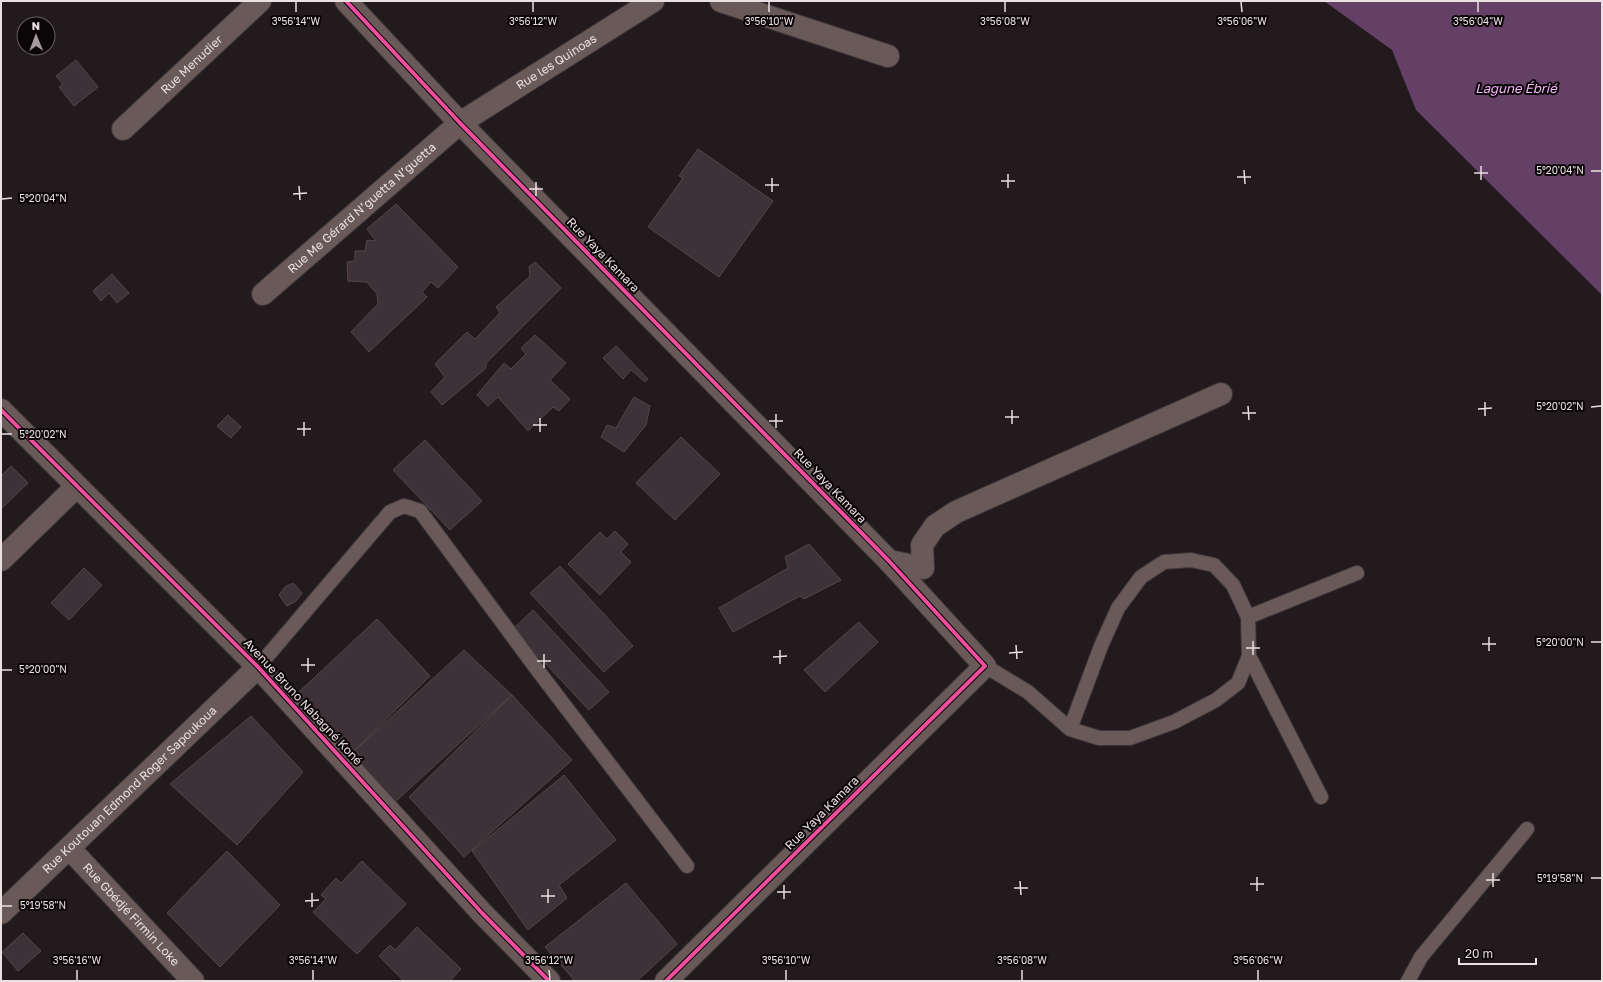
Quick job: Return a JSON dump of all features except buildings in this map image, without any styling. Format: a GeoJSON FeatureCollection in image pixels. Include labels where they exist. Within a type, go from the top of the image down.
{"type":"FeatureCollection","features":[{"type":"Feature","properties":{"kind":"street","name":"Rue Menudier"},"geometry":{"type":"LineString","coordinates":[[123,129],[260,1]]}},
{"type":"Feature","properties":{"kind":"street","name":"Rue Yaya Kamara"},"geometry":{"type":"LineString","coordinates":[[346,1],[460,122],[889,561],[985,666],[666,981]]}},
{"type":"Feature","properties":{"kind":"street","name":"Rue les Quinoas"},"geometry":{"type":"LineString","coordinates":[[460,122],[653,1]]}},
{"type":"Feature","properties":{"kind":"street"},"geometry":{"type":"LineString","coordinates":[[721,1],[888,56]]}},
{"type":"Feature","properties":{"kind":"street","name":"Rue Me Gérard N’guetta N’guetta"},"geometry":{"type":"LineString","coordinates":[[263,294],[460,122]]}},
{"type":"Feature","properties":{"kind":"street"},"geometry":{"type":"LineString","coordinates":[[889,561],[923,568],[922,545],[934,526],[956,512],[1221,394]]}},
{"type":"Feature","properties":{"kind":"street","name":"Avenue Bruno Nabagné Koné"},"geometry":{"type":"LineString","coordinates":[[1,410],[76,487],[258,668],[482,913],[549,981]]}},
{"type":"Feature","properties":{"kind":"street"},"geometry":{"type":"LineString","coordinates":[[1,560],[76,487]]}},
{"type":"Feature","properties":{"kind":"street","name":"Rue Koutouan Edmond Roger Sapoukoua"},"geometry":{"type":"LineString","coordinates":[[1,913],[258,668]]}},
{"type":"Feature","properties":{"kind":"street","name":"Rue Gbédjé Firmin Loke"},"geometry":{"type":"LineString","coordinates":[[69,848],[193,981]]}},
{"type":"Feature","properties":{"kind":"lane"},"geometry":{"type":"LineString","coordinates":[[258,668],[390,512],[404,506],[420,511],[539,672],[687,866]]}},
{"type":"Feature","properties":{"kind":"lane"},"geometry":{"type":"LineString","coordinates":[[985,666],[1028,692],[1070,729],[1098,738],[1130,738],[1174,722],[1216,700],[1238,683],[1248,656],[1248,617],[1233,585],[1214,565],[1191,560],[1164,562],[1141,577],[1118,608],[1101,646],[1070,729]]}},
{"type":"Feature","properties":{"kind":"lane"},"geometry":{"type":"LineString","coordinates":[[1248,617],[1357,573]]}},
{"type":"Feature","properties":{"kind":"lane"},"geometry":{"type":"LineString","coordinates":[[1248,656],[1321,797]]}},
{"type":"Feature","properties":{"kind":"lane"},"geometry":{"type":"LineString","coordinates":[[1408,981],[1421,957],[1527,829]]}},
{"type":"Feature","properties":{"kind":"water","name":"Lagune Ébrié"},"geometry":{"type":"Polygon","coordinates":[[[1324,1],[1602,1],[1602,295],[1416,110],[1392,50],[1324,1]]]}},
{"type":"Feature","properties":{"kind":"cycle path"},"geometry":{"type":"LineString","coordinates":[[346,1],[460,123],[889,561],[985,666],[666,981]]}},
{"type":"Feature","properties":{"kind":"cycle path"},"geometry":{"type":"LineString","coordinates":[[1,410],[258,667],[482,913],[549,981]]}}]}
